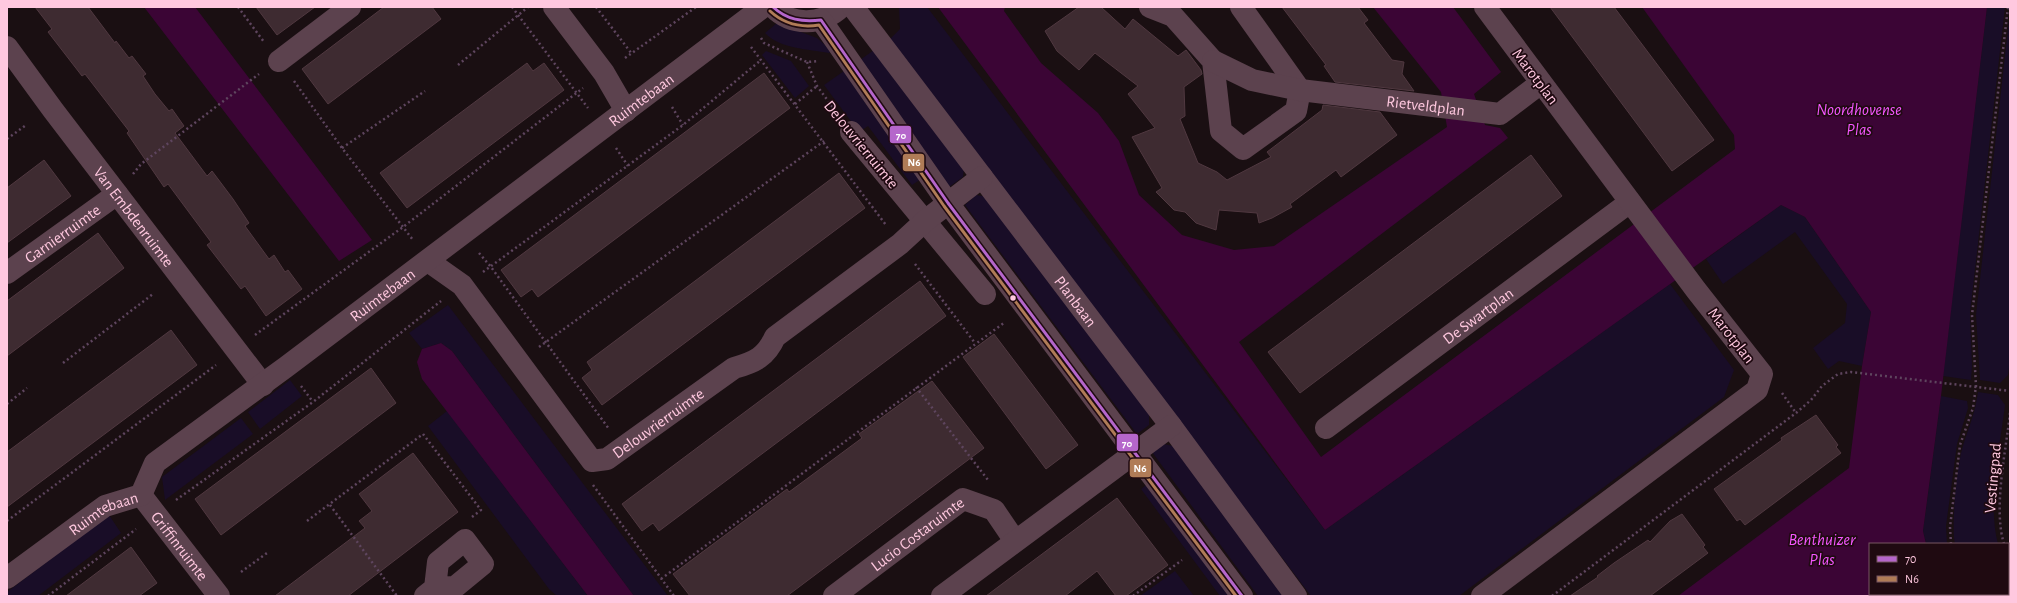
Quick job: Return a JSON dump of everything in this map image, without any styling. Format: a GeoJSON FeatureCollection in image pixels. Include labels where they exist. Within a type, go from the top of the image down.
{"type":"FeatureCollection","features":[{"type":"Feature","properties":{"kind":"street"},"geometry":{"type":"LineString","coordinates":[[270,66],[350,7]]}},
{"type":"Feature","properties":{"kind":"street"},"geometry":{"type":"LineString","coordinates":[[554,7],[604,73],[626,111]]}},
{"type":"Feature","properties":{"kind":"street","name":"Ruimtebaan"},"geometry":{"type":"LineString","coordinates":[[7,578],[105,506],[140,495],[155,463],[263,385],[763,7]]}},
{"type":"Feature","properties":{"kind":"street"},"geometry":{"type":"LineString","coordinates":[[773,7],[787,18],[810,22],[822,20],[841,7]]}},
{"type":"Feature","properties":{"kind":"street","name":"Planbaan"},"geometry":{"type":"LineString","coordinates":[[853,7],[1171,426],[1296,596]]}},
{"type":"Feature","properties":{"kind":"street","name":"Rietveldplan"},"geometry":{"type":"LineString","coordinates":[[1150,7],[1175,11],[1213,61],[1252,80],[1300,90],[1500,114],[1541,83]]}},
{"type":"Feature","properties":{"kind":"street"},"geometry":{"type":"LineString","coordinates":[[1213,61],[1221,131],[1243,149],[1296,111],[1300,90],[1241,7]]}},
{"type":"Feature","properties":{"kind":"street","name":"Marotplan"},"geometry":{"type":"LineString","coordinates":[[1482,596],[1757,390],[1762,374],[1696,290],[1484,7]]}},
{"type":"Feature","properties":{"kind":"street"},"geometry":{"type":"LineString","coordinates":[[822,20],[948,203],[1242,596]]}},
{"type":"Feature","properties":{"kind":"street","name":"Van Embdenruimte"},"geometry":{"type":"LineString","coordinates":[[7,47],[263,385]]}},
{"type":"Feature","properties":{"kind":"street","name":"Delouvrierruimte"},"geometry":{"type":"LineString","coordinates":[[851,132],[985,294]]}},
{"type":"Feature","properties":{"kind":"street","name":"Delouvrierruimte"},"geometry":{"type":"LineString","coordinates":[[428,261],[462,286],[592,461],[607,459],[734,368],[752,363],[769,350],[775,337],[900,244],[948,203],[982,177]]}},
{"type":"Feature","properties":{"kind":"street","name":"Garnierruimte"},"geometry":{"type":"LineString","coordinates":[[7,273],[117,194]]}},
{"type":"Feature","properties":{"kind":"street","name":"De Swartplan"},"geometry":{"type":"LineString","coordinates":[[1326,428],[1633,206]]}},
{"type":"Feature","properties":{"kind":"street"},"geometry":{"type":"LineString","coordinates":[[942,596],[1171,426]]}},
{"type":"Feature","properties":{"kind":"street","name":"Griffinruimte"},"geometry":{"type":"LineString","coordinates":[[140,495],[219,596]]}},
{"type":"Feature","properties":{"kind":"street","name":"Lucio Costaruimte"},"geometry":{"type":"LineString","coordinates":[[834,596],[963,499],[994,510],[1015,541]]}},
{"type":"Feature","properties":{"kind":"street"},"geometry":{"type":"LineString","coordinates":[[465,540],[483,564],[455,587],[430,592],[438,562],[465,540]]}},
{"type":"Feature","properties":{"kind":"path"},"geometry":{"type":"LineString","coordinates":[[238,7],[270,66],[342,148],[428,261]]}},
{"type":"Feature","properties":{"kind":"path"},"geometry":{"type":"LineString","coordinates":[[512,7],[577,93],[602,129]]}},
{"type":"Feature","properties":{"kind":"path"},"geometry":{"type":"LineString","coordinates":[[458,66],[528,7]]}},
{"type":"Feature","properties":{"kind":"path"},"geometry":{"type":"LineString","coordinates":[[596,7],[632,54]]}},
{"type":"Feature","properties":{"kind":"path"},"geometry":{"type":"LineString","coordinates":[[7,521],[403,227],[577,93],[696,7]]}},
{"type":"Feature","properties":{"kind":"path"},"geometry":{"type":"LineString","coordinates":[[1951,543],[1950,527],[1960,445],[1973,408],[1976,386],[1972,315],[2008,7]]}},
{"type":"Feature","properties":{"kind":"path"},"geometry":{"type":"LineString","coordinates":[[736,28],[824,141],[975,343]]}},
{"type":"Feature","properties":{"kind":"path"},"geometry":{"type":"LineString","coordinates":[[48,596],[155,514],[313,402],[462,286],[491,267],[683,125],[761,60]]}},
{"type":"Feature","properties":{"kind":"path","name":"Delouvrierruimte"},"geometry":{"type":"LineString","coordinates":[[806,62],[817,86],[851,132]]}},
{"type":"Feature","properties":{"kind":"path"},"geometry":{"type":"LineString","coordinates":[[117,194],[141,164],[270,66]]}},
{"type":"Feature","properties":{"kind":"path"},"geometry":{"type":"LineString","coordinates":[[795,104],[817,86]]}},
{"type":"Feature","properties":{"kind":"path"},"geometry":{"type":"LineString","coordinates":[[342,148],[425,91]]}},
{"type":"Feature","properties":{"kind":"path"},"geometry":{"type":"LineString","coordinates":[[7,139],[26,125]]}},
{"type":"Feature","properties":{"kind":"path"},"geometry":{"type":"LineString","coordinates":[[519,361],[824,141]]}},
{"type":"Feature","properties":{"kind":"path"},"geometry":{"type":"LineString","coordinates":[[462,234],[491,267],[623,448]]}},
{"type":"Feature","properties":{"kind":"path"},"geometry":{"type":"LineString","coordinates":[[63,363],[153,294]]}},
{"type":"Feature","properties":{"kind":"path"},"geometry":{"type":"LineString","coordinates":[[661,579],[1006,321]]}},
{"type":"Feature","properties":{"kind":"path"},"geometry":{"type":"LineString","coordinates":[[1552,596],[1796,412],[1811,400],[1822,386],[1838,374],[1851,372],[2010,390]]}},
{"type":"Feature","properties":{"kind":"path"},"geometry":{"type":"LineString","coordinates":[[916,387],[992,487]]}},
{"type":"Feature","properties":{"kind":"path"},"geometry":{"type":"LineString","coordinates":[[7,404],[27,388]]}},
{"type":"Feature","properties":{"kind":"path","name":"Vestingpad"},"geometry":{"type":"LineString","coordinates":[[2004,543],[2000,530],[2001,493],[2010,413]]}},
{"type":"Feature","properties":{"kind":"path"},"geometry":{"type":"LineString","coordinates":[[307,521],[423,434],[481,510],[462,526],[465,540]]}},
{"type":"Feature","properties":{"kind":"path"},"geometry":{"type":"LineString","coordinates":[[592,461],[583,472],[674,596]]}},
{"type":"Feature","properties":{"kind":"path"},"geometry":{"type":"LineString","coordinates":[[330,505],[397,596]]}},
{"type":"Feature","properties":{"kind":"path"},"geometry":{"type":"LineString","coordinates":[[241,572],[266,553]]}},
{"type":"Feature","properties":{"kind":"path"},"geometry":{"type":"LineString","coordinates":[[1133,596],[1182,560]]}},
{"type":"Feature","properties":{"kind":"shaded area"},"geometry":{"type":"Polygon","coordinates":[[[899,7],[927,7],[1325,530],[1670,284],[1734,370],[1724,397],[1459,596],[1311,596],[890,39],[900,29],[899,7]]]}},
{"type":"Feature","properties":{"kind":"shaded area"},"geometry":{"type":"Polygon","coordinates":[[[1987,7],[2005,7],[1970,313],[1972,366],[1971,380],[1943,376],[1987,7]]]}},
{"type":"Feature","properties":{"kind":"shaded area"},"geometry":{"type":"Polygon","coordinates":[[[2010,11],[2010,361],[2008,375],[2000,383],[1980,380],[1976,315],[2010,11]]]}},
{"type":"Feature","properties":{"kind":"shaded area"},"geometry":{"type":"Polygon","coordinates":[[[777,23],[817,38],[832,51],[829,53],[795,48],[778,42],[765,33],[777,23]]]}},
{"type":"Feature","properties":{"kind":"shaded area"},"geometry":{"type":"Polygon","coordinates":[[[874,50],[964,167],[963,177],[949,187],[860,60],[874,50]]]}},
{"type":"Feature","properties":{"kind":"shaded area"},"geometry":{"type":"Polygon","coordinates":[[[766,51],[791,61],[809,86],[795,98],[762,55],[766,51]]]}},
{"type":"Feature","properties":{"kind":"shaded area"},"geometry":{"type":"Polygon","coordinates":[[[844,71],[872,113],[921,179],[912,185],[868,126],[859,132],[824,85],[844,71]]]}},
{"type":"Feature","properties":{"kind":"shaded area"},"geometry":{"type":"Polygon","coordinates":[[[976,195],[989,197],[1149,412],[1149,425],[1137,434],[965,205],[976,195]]]}},
{"type":"Feature","properties":{"kind":"shaded area"},"geometry":{"type":"Polygon","coordinates":[[[1781,205],[1805,217],[1871,312],[1862,366],[1839,361],[1828,369],[1813,348],[1845,323],[1847,304],[1795,232],[1723,284],[1706,259],[1781,205]]]}},
{"type":"Feature","properties":{"kind":"shaded area"},"geometry":{"type":"Polygon","coordinates":[[[448,305],[668,596],[634,596],[452,351],[441,343],[422,349],[409,333],[448,305]]]}},
{"type":"Feature","properties":{"kind":"shaded area"},"geometry":{"type":"Polygon","coordinates":[[[290,380],[302,396],[260,429],[248,412],[290,380]]]}},
{"type":"Feature","properties":{"kind":"shaded area"},"geometry":{"type":"Polygon","coordinates":[[[1978,392],[1998,395],[2005,405],[1994,493],[1995,528],[1998,543],[1955,543],[1954,510],[1959,466],[1963,446],[1978,392]]]}},
{"type":"Feature","properties":{"kind":"shaded area"},"geometry":{"type":"Polygon","coordinates":[[[1941,396],[1967,401],[1968,408],[1957,444],[1946,526],[1947,543],[1926,543],[1923,531],[1941,396]]]}},
{"type":"Feature","properties":{"kind":"shaded area"},"geometry":{"type":"Polygon","coordinates":[[[447,411],[588,596],[557,596],[549,589],[428,426],[447,411]]]}},
{"type":"Feature","properties":{"kind":"shaded area"},"geometry":{"type":"Polygon","coordinates":[[[241,418],[253,434],[165,500],[162,477],[241,418]]]}},
{"type":"Feature","properties":{"kind":"shaded area"},"geometry":{"type":"Polygon","coordinates":[[[1163,444],[1173,446],[1286,596],[1258,596],[1152,452],[1163,444]]]}},
{"type":"Feature","properties":{"kind":"shaded area"},"geometry":{"type":"Polygon","coordinates":[[[1150,482],[1234,596],[1220,596],[1141,489],[1150,482]]]}},
{"type":"Feature","properties":{"kind":"shaded area"},"geometry":{"type":"Polygon","coordinates":[[[109,515],[121,533],[38,596],[7,596],[7,592],[109,515]]]}},
{"type":"Feature","properties":{"kind":"shaded area"},"geometry":{"type":"Polygon","coordinates":[[[1175,571],[1194,596],[1140,596],[1175,571]]]}},
{"type":"Feature","properties":{"kind":"water"},"geometry":{"type":"Polygon","coordinates":[[[144,7],[195,7],[372,240],[339,261],[144,7]]]}},
{"type":"Feature","properties":{"kind":"water"},"geometry":{"type":"Polygon","coordinates":[[[938,7],[1005,7],[1004,11],[1041,63],[1098,113],[1119,141],[1139,195],[1182,235],[1234,250],[1274,246],[1447,127],[1441,92],[1373,7],[1453,7],[1501,72],[1474,94],[1485,125],[1500,128],[1508,138],[1239,342],[1321,457],[1735,149],[1734,135],[1642,7],[1987,7],[1941,396],[1923,531],[1926,543],[1869,543],[1869,595],[1949,596],[1678,596],[1849,468],[1862,366],[1871,312],[1805,217],[1781,205],[1325,530],[938,7]]]}},
{"type":"Feature","properties":{"kind":"water"},"geometry":{"type":"Polygon","coordinates":[[[441,343],[452,351],[634,596],[588,596],[422,379],[417,362],[422,349],[441,343]]]}},
{"type":"Feature","properties":{"kind":"building"},"geometry":{"type":"Polygon","coordinates":[[[35,7],[88,7],[115,43],[116,41],[129,58],[132,56],[146,74],[143,76],[155,94],[169,111],[172,109],[184,126],[175,133],[207,176],[212,171],[233,199],[249,223],[245,226],[269,259],[274,255],[285,272],[288,270],[302,289],[266,316],[245,286],[241,289],[207,245],[211,242],[168,184],[164,187],[127,133],[129,131],[85,74],[82,76],[48,32],[52,29],[35,7]]]}},
{"type":"Feature","properties":{"kind":"building"},"geometry":{"type":"Polygon","coordinates":[[[256,7],[315,7],[277,35],[256,7]]]}},
{"type":"Feature","properties":{"kind":"building"},"geometry":{"type":"Polygon","coordinates":[[[384,7],[432,7],[441,19],[328,104],[302,69],[384,7]]]}},
{"type":"Feature","properties":{"kind":"building"},"geometry":{"type":"Polygon","coordinates":[[[1079,7],[1101,7],[1125,29],[1133,19],[1178,56],[1186,50],[1201,70],[1202,74],[1184,87],[1185,116],[1180,119],[1198,163],[1217,172],[1227,180],[1271,157],[1267,152],[1322,110],[1323,105],[1380,112],[1397,135],[1341,177],[1336,170],[1290,204],[1292,207],[1272,218],[1259,223],[1257,213],[1219,210],[1216,230],[1196,223],[1185,212],[1174,210],[1156,192],[1162,188],[1132,137],[1155,128],[1128,94],[1138,86],[1095,53],[1079,70],[1057,51],[1045,31],[1079,7]]]}},
{"type":"Feature","properties":{"kind":"building"},"geometry":{"type":"Polygon","coordinates":[[[1282,7],[1358,7],[1368,20],[1364,23],[1392,60],[1404,62],[1402,74],[1414,91],[1335,82],[1324,66],[1326,65],[1282,7]]]}},
{"type":"Feature","properties":{"kind":"building"},"geometry":{"type":"Polygon","coordinates":[[[1550,7],[1614,7],[1714,140],[1672,171],[1550,7]]]}},
{"type":"Feature","properties":{"kind":"building"},"geometry":{"type":"Polygon","coordinates":[[[527,63],[533,71],[544,63],[564,90],[407,208],[380,173],[527,63]]]}},
{"type":"Feature","properties":{"kind":"building"},"geometry":{"type":"Polygon","coordinates":[[[764,73],[790,108],[538,297],[532,289],[521,297],[501,270],[764,73]]]}},
{"type":"Feature","properties":{"kind":"building"},"geometry":{"type":"Polygon","coordinates":[[[1531,155],[1562,196],[1300,393],[1268,352],[1531,155]]]}},
{"type":"Feature","properties":{"kind":"building"},"geometry":{"type":"Polygon","coordinates":[[[44,160],[71,196],[7,243],[7,188],[44,160]]]}},
{"type":"Feature","properties":{"kind":"building"},"geometry":{"type":"Polygon","coordinates":[[[839,173],[865,208],[602,405],[582,378],[592,370],[587,362],[839,173]]]}},
{"type":"Feature","properties":{"kind":"building"},"geometry":{"type":"Polygon","coordinates":[[[98,233],[124,268],[7,356],[7,301],[98,233]]]}},
{"type":"Feature","properties":{"kind":"building"},"geometry":{"type":"Polygon","coordinates":[[[920,281],[946,316],[659,531],[653,523],[642,531],[622,504],[920,281]]]}},
{"type":"Feature","properties":{"kind":"building"},"geometry":{"type":"Polygon","coordinates":[[[171,330],[197,365],[7,507],[7,452],[171,330]]]}},
{"type":"Feature","properties":{"kind":"building"},"geometry":{"type":"Polygon","coordinates":[[[994,334],[1078,445],[1046,469],[963,357],[994,334]]]}},
{"type":"Feature","properties":{"kind":"building"},"geometry":{"type":"Polygon","coordinates":[[[371,368],[396,403],[221,535],[195,499],[371,368]]]}},
{"type":"Feature","properties":{"kind":"building"},"geometry":{"type":"Polygon","coordinates":[[[932,381],[984,448],[787,596],[690,596],[673,574],[787,489],[789,492],[862,438],[859,434],[932,381]]]}},
{"type":"Feature","properties":{"kind":"building"},"geometry":{"type":"Polygon","coordinates":[[[1816,415],[1838,445],[1836,447],[1841,453],[1745,525],[1740,519],[1737,521],[1714,489],[1782,440],[1781,438],[1816,415]]]}},
{"type":"Feature","properties":{"kind":"building"},"geometry":{"type":"Polygon","coordinates":[[[413,453],[458,512],[348,596],[275,596],[365,528],[359,521],[372,511],[359,494],[413,453]]]}},
{"type":"Feature","properties":{"kind":"building"},"geometry":{"type":"Polygon","coordinates":[[[1117,498],[1168,565],[1126,596],[1116,596],[1097,571],[1065,596],[986,596],[1117,498]]]}},
{"type":"Feature","properties":{"kind":"building"},"geometry":{"type":"Polygon","coordinates":[[[1682,514],[1705,545],[1703,547],[1708,553],[1650,596],[1570,596],[1648,540],[1650,542],[1670,521],[1682,514]]]}},
{"type":"Feature","properties":{"kind":"building"},"geometry":{"type":"Polygon","coordinates":[[[131,547],[157,583],[139,596],[66,596],[131,547]]]}},
{"type":"Feature","properties":{"kind":"transit line","name":"70"},"geometry":{"type":"LineString","coordinates":[[773,7],[784,15],[795,19],[807,21],[821,20],[948,203],[1242,596]]}},
{"type":"Feature","properties":{"kind":"transit line","name":"N6"},"geometry":{"type":"LineString","coordinates":[[770,11],[781,19],[793,24],[805,26],[819,25],[944,206],[1236,596]]}},
{"type":"Feature","properties":{"kind":"water label","name":"Noordhovense Plas"},"geometry":{"type":"Point","coordinates":[1859,119]}},
{"type":"Feature","properties":{"kind":"water label","name":"Benthuizer Plas"},"geometry":{"type":"Point","coordinates":[1822,549]}}]}
